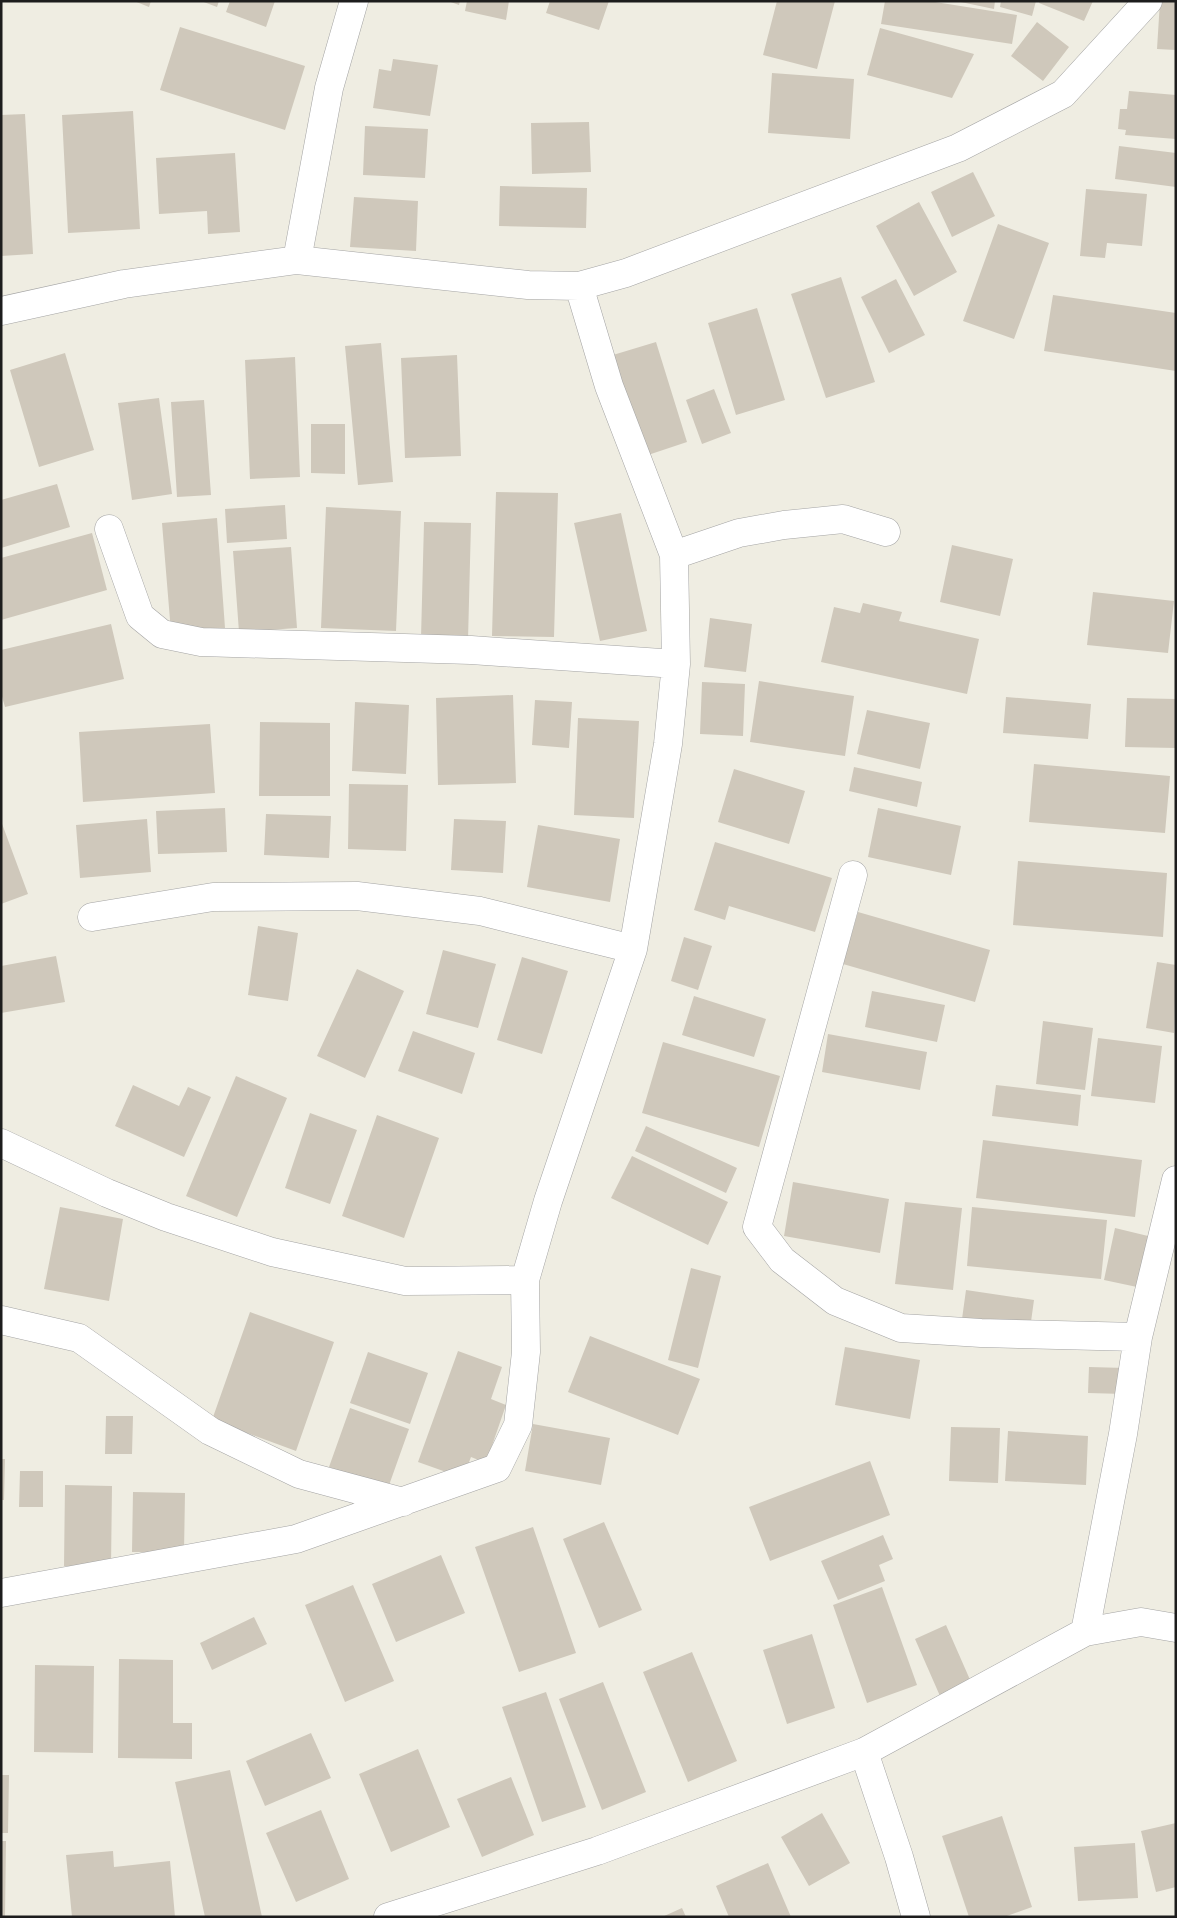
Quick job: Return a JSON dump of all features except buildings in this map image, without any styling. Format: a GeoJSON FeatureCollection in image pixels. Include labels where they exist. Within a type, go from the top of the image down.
{"type":"FeatureCollection","features":[{"type":"Feature","properties":{"kind":"street"},"geometry":{"type":"LineString","coordinates":[[296,260],[329,88],[354,1]]}},
{"type":"Feature","properties":{"kind":"street"},"geometry":{"type":"LineString","coordinates":[[1,311],[124,284],[296,260],[528,286],[579,286],[626,273],[958,148],[1063,94],[1148,1]]}},
{"type":"Feature","properties":{"kind":"street"},"geometry":{"type":"LineString","coordinates":[[1,1593],[296,1540],[496,1468],[518,1425],[526,1352],[525,1280],[548,1201],[633,949],[668,744],[676,664],[674,555],[609,386],[579,286]]}},
{"type":"Feature","properties":{"kind":"street"},"geometry":{"type":"LineString","coordinates":[[674,555],[738,533],[784,524],[843,519],[886,532]]}},
{"type":"Feature","properties":{"kind":"street"},"geometry":{"type":"LineString","coordinates":[[108,529],[140,616],[162,634],[201,642],[471,650],[676,664]]}},
{"type":"Feature","properties":{"kind":"street"},"geometry":{"type":"LineString","coordinates":[[853,875],[758,1227],[782,1260],[835,1301],[901,1328],[982,1333],[1138,1337]]}},
{"type":"Feature","properties":{"kind":"street"},"geometry":{"type":"LineString","coordinates":[[92,917],[213,897],[357,896],[480,910],[633,949]]}},
{"type":"Feature","properties":{"kind":"street"},"geometry":{"type":"LineString","coordinates":[[1,1143],[107,1193],[166,1217],[272,1252],[405,1281],[525,1280]]}},
{"type":"Feature","properties":{"kind":"street"},"geometry":{"type":"LineString","coordinates":[[1085,1632],[1138,1337],[1176,1180]]}},
{"type":"Feature","properties":{"kind":"street"},"geometry":{"type":"LineString","coordinates":[[1,1320],[79,1338],[210,1431],[299,1474],[403,1502]]}},
{"type":"Feature","properties":{"kind":"street"},"geometry":{"type":"LineString","coordinates":[[388,1917],[597,1851],[864,1752],[1085,1632],[1141,1622],[1176,1628]]}},
{"type":"Feature","properties":{"kind":"street"},"geometry":{"type":"LineString","coordinates":[[864,1752],[899,1857],[916,1917]]}}]}
